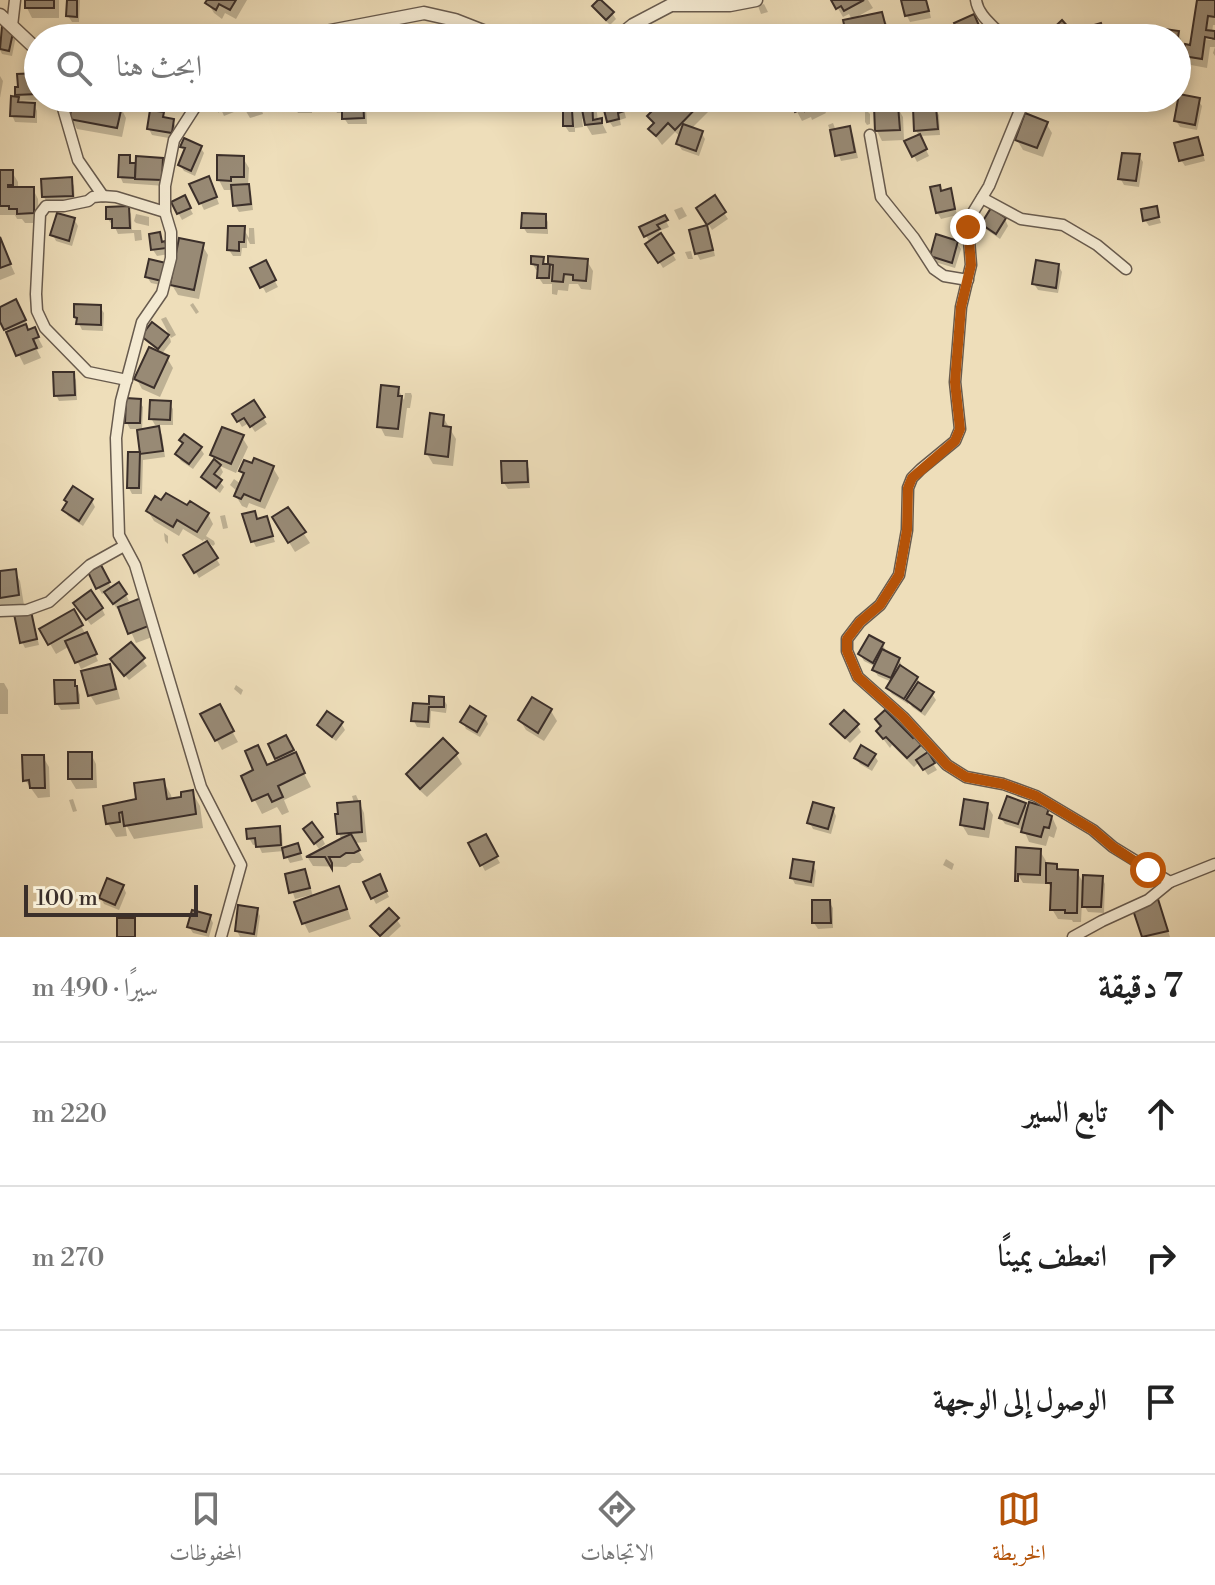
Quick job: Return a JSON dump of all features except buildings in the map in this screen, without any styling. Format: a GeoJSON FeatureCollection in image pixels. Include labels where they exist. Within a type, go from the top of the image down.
{"type":"FeatureCollection","features":[{"type":"Feature","properties":{"kind":"street"},"geometry":{"type":"LineString","coordinates":[[12,26],[15,0]]}},
{"type":"Feature","properties":{"kind":"street"},"geometry":{"type":"LineString","coordinates":[[635,24],[671,5],[730,5],[756,0]]}},
{"type":"Feature","properties":{"kind":"street"},"geometry":{"type":"LineString","coordinates":[[976,0],[982,15],[991,24]]}},
{"type":"Feature","properties":{"kind":"street"},"geometry":{"type":"LineString","coordinates":[[367,24],[424,13],[465,24]]}},
{"type":"Feature","properties":{"kind":"street"},"geometry":{"type":"LineString","coordinates":[[0,15],[24,37]]}},
{"type":"Feature","properties":{"kind":"street"},"geometry":{"type":"LineString","coordinates":[[64,112],[78,160],[103,196]]}},
{"type":"Feature","properties":{"kind":"street"},"geometry":{"type":"LineString","coordinates":[[192,112],[174,140],[165,186],[171,258],[162,293],[142,322],[116,438],[119,535],[135,565],[201,787],[241,865],[221,937]]}},
{"type":"Feature","properties":{"kind":"street"},"geometry":{"type":"LineString","coordinates":[[1019,112],[989,186],[968,227],[971,265],[961,307],[955,382],[960,429],[955,441],[912,478],[908,488],[907,530],[899,575],[880,605],[860,622],[847,639],[847,651],[858,677],[903,717],[947,765],[966,777],[1003,784],[1036,796],[1170,882]]}},
{"type":"Feature","properties":{"kind":"street"},"geometry":{"type":"LineString","coordinates":[[870,135],[881,197],[934,269],[944,276],[968,280]]}},
{"type":"Feature","properties":{"kind":"street"},"geometry":{"type":"LineString","coordinates":[[127,380],[88,372],[45,328],[37,311],[40,214],[46,206],[64,206],[103,196],[165,212]]}},
{"type":"Feature","properties":{"kind":"street"},"geometry":{"type":"LineString","coordinates":[[982,198],[1021,219],[1063,225],[1097,245],[1126,269]]}},
{"type":"Feature","properties":{"kind":"street"},"geometry":{"type":"LineString","coordinates":[[0,611],[27,610],[49,602],[90,565],[124,546]]}},
{"type":"Feature","properties":{"kind":"street"},"geometry":{"type":"LineString","coordinates":[[1073,937],[1148,900],[1170,882],[1215,864]]}},
{"type":"Feature","properties":{"kind":"route"},"geometry":{"type":"LineString","coordinates":[[968,227],[971,265],[961,307],[955,382],[960,429],[955,441],[912,478],[908,488],[907,530],[899,575],[880,605],[860,622],[847,639],[847,651],[858,677],[903,717],[947,765],[966,777],[1003,784],[1036,796],[1093,830],[1148,870]]}}]}
